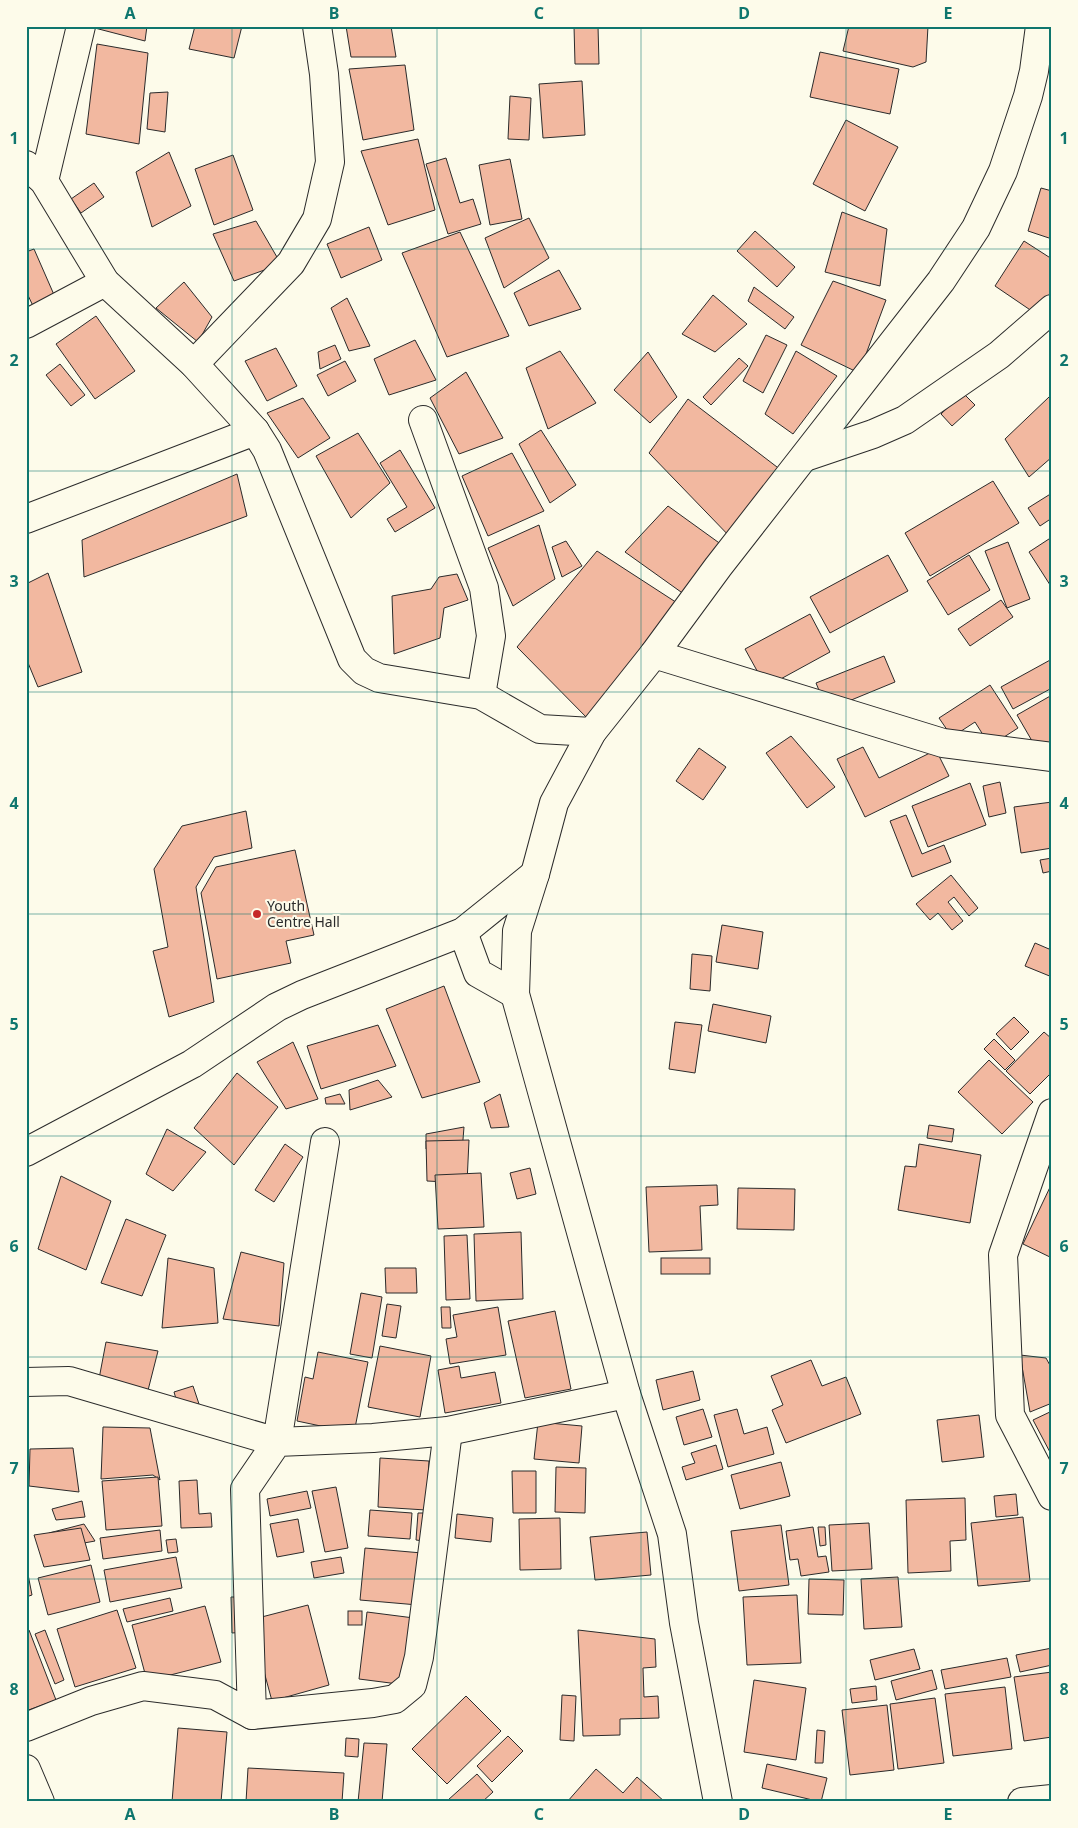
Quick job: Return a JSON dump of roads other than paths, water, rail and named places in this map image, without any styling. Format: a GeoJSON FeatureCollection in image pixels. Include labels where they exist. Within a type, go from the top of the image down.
{"type":"FeatureCollection","features":[{"type":"Feature","properties":{"kind":"street"},"geometry":{"type":"LineString","coordinates":[[81,26],[35,173],[105,282],[194,364],[255,431],[267,450],[352,658],[364,671],[379,678],[481,695],[540,729],[592,732]]}},
{"type":"Feature","properties":{"kind":"street"},"geometry":{"type":"LineString","coordinates":[[194,364],[291,262],[317,219],[330,162],[324,74],[317,26]]}},
{"type":"Feature","properties":{"kind":"street"},"geometry":{"type":"LineString","coordinates":[[719,1802],[684,1624],[672,1534],[626,1394],[515,994],[516,931],[535,874],[554,803],[592,732],[654,654],[718,567],[942,282],[976,228],[1003,171],[1028,96],[1034,71],[1040,26]]}},
{"type":"Feature","properties":{"kind":"street"},"geometry":{"type":"LineString","coordinates":[[26,324],[105,282]]}},
{"type":"Feature","properties":{"kind":"street"},"geometry":{"type":"LineString","coordinates":[[805,457],[873,434],[905,420],[999,355],[1052,310]]}},
{"type":"Feature","properties":{"kind":"street"},"geometry":{"type":"LineString","coordinates":[[423,420],[484,588],[491,636],[481,695]]}},
{"type":"Feature","properties":{"kind":"street"},"geometry":{"type":"LineString","coordinates":[[26,519],[255,431]]}},
{"type":"Feature","properties":{"kind":"street"},"geometry":{"type":"LineString","coordinates":[[654,654],[943,743],[1052,757]]}},
{"type":"Feature","properties":{"kind":"street"},"geometry":{"type":"LineString","coordinates":[[26,1152],[192,1064],[277,1007],[302,995],[463,932],[535,874]]}},
{"type":"Feature","properties":{"kind":"street"},"geometry":{"type":"LineString","coordinates":[[463,932],[478,972],[515,994]]}},
{"type":"Feature","properties":{"kind":"street"},"geometry":{"type":"LineString","coordinates":[[1052,1113],[1003,1255],[1010,1415],[1052,1496]]}},
{"type":"Feature","properties":{"kind":"street"},"geometry":{"type":"LineString","coordinates":[[252,1715],[245,1489],[277,1442],[325,1142]]}},
{"type":"Feature","properties":{"kind":"street"},"geometry":{"type":"LineString","coordinates":[[26,1382],[69,1382],[277,1442],[373,1438],[448,1431],[626,1394]]}},
{"type":"Feature","properties":{"kind":"street"},"geometry":{"type":"LineString","coordinates":[[26,1727],[91,1701],[142,1686],[215,1694],[252,1715],[374,1703],[395,1699],[412,1685],[419,1657],[448,1431]]}},
{"type":"Feature","properties":{"kind":"street"},"geometry":{"type":"LineString","coordinates":[[26,1770],[40,1802]]}},
{"type":"Feature","properties":{"kind":"street"},"geometry":{"type":"LineString","coordinates":[[1022,1802],[1052,1799]]}},
{"type":"Feature","properties":{"kind":"place","name":"Youth Centre Hall"},"geometry":{"type":"Point","coordinates":[257,914]}}]}
